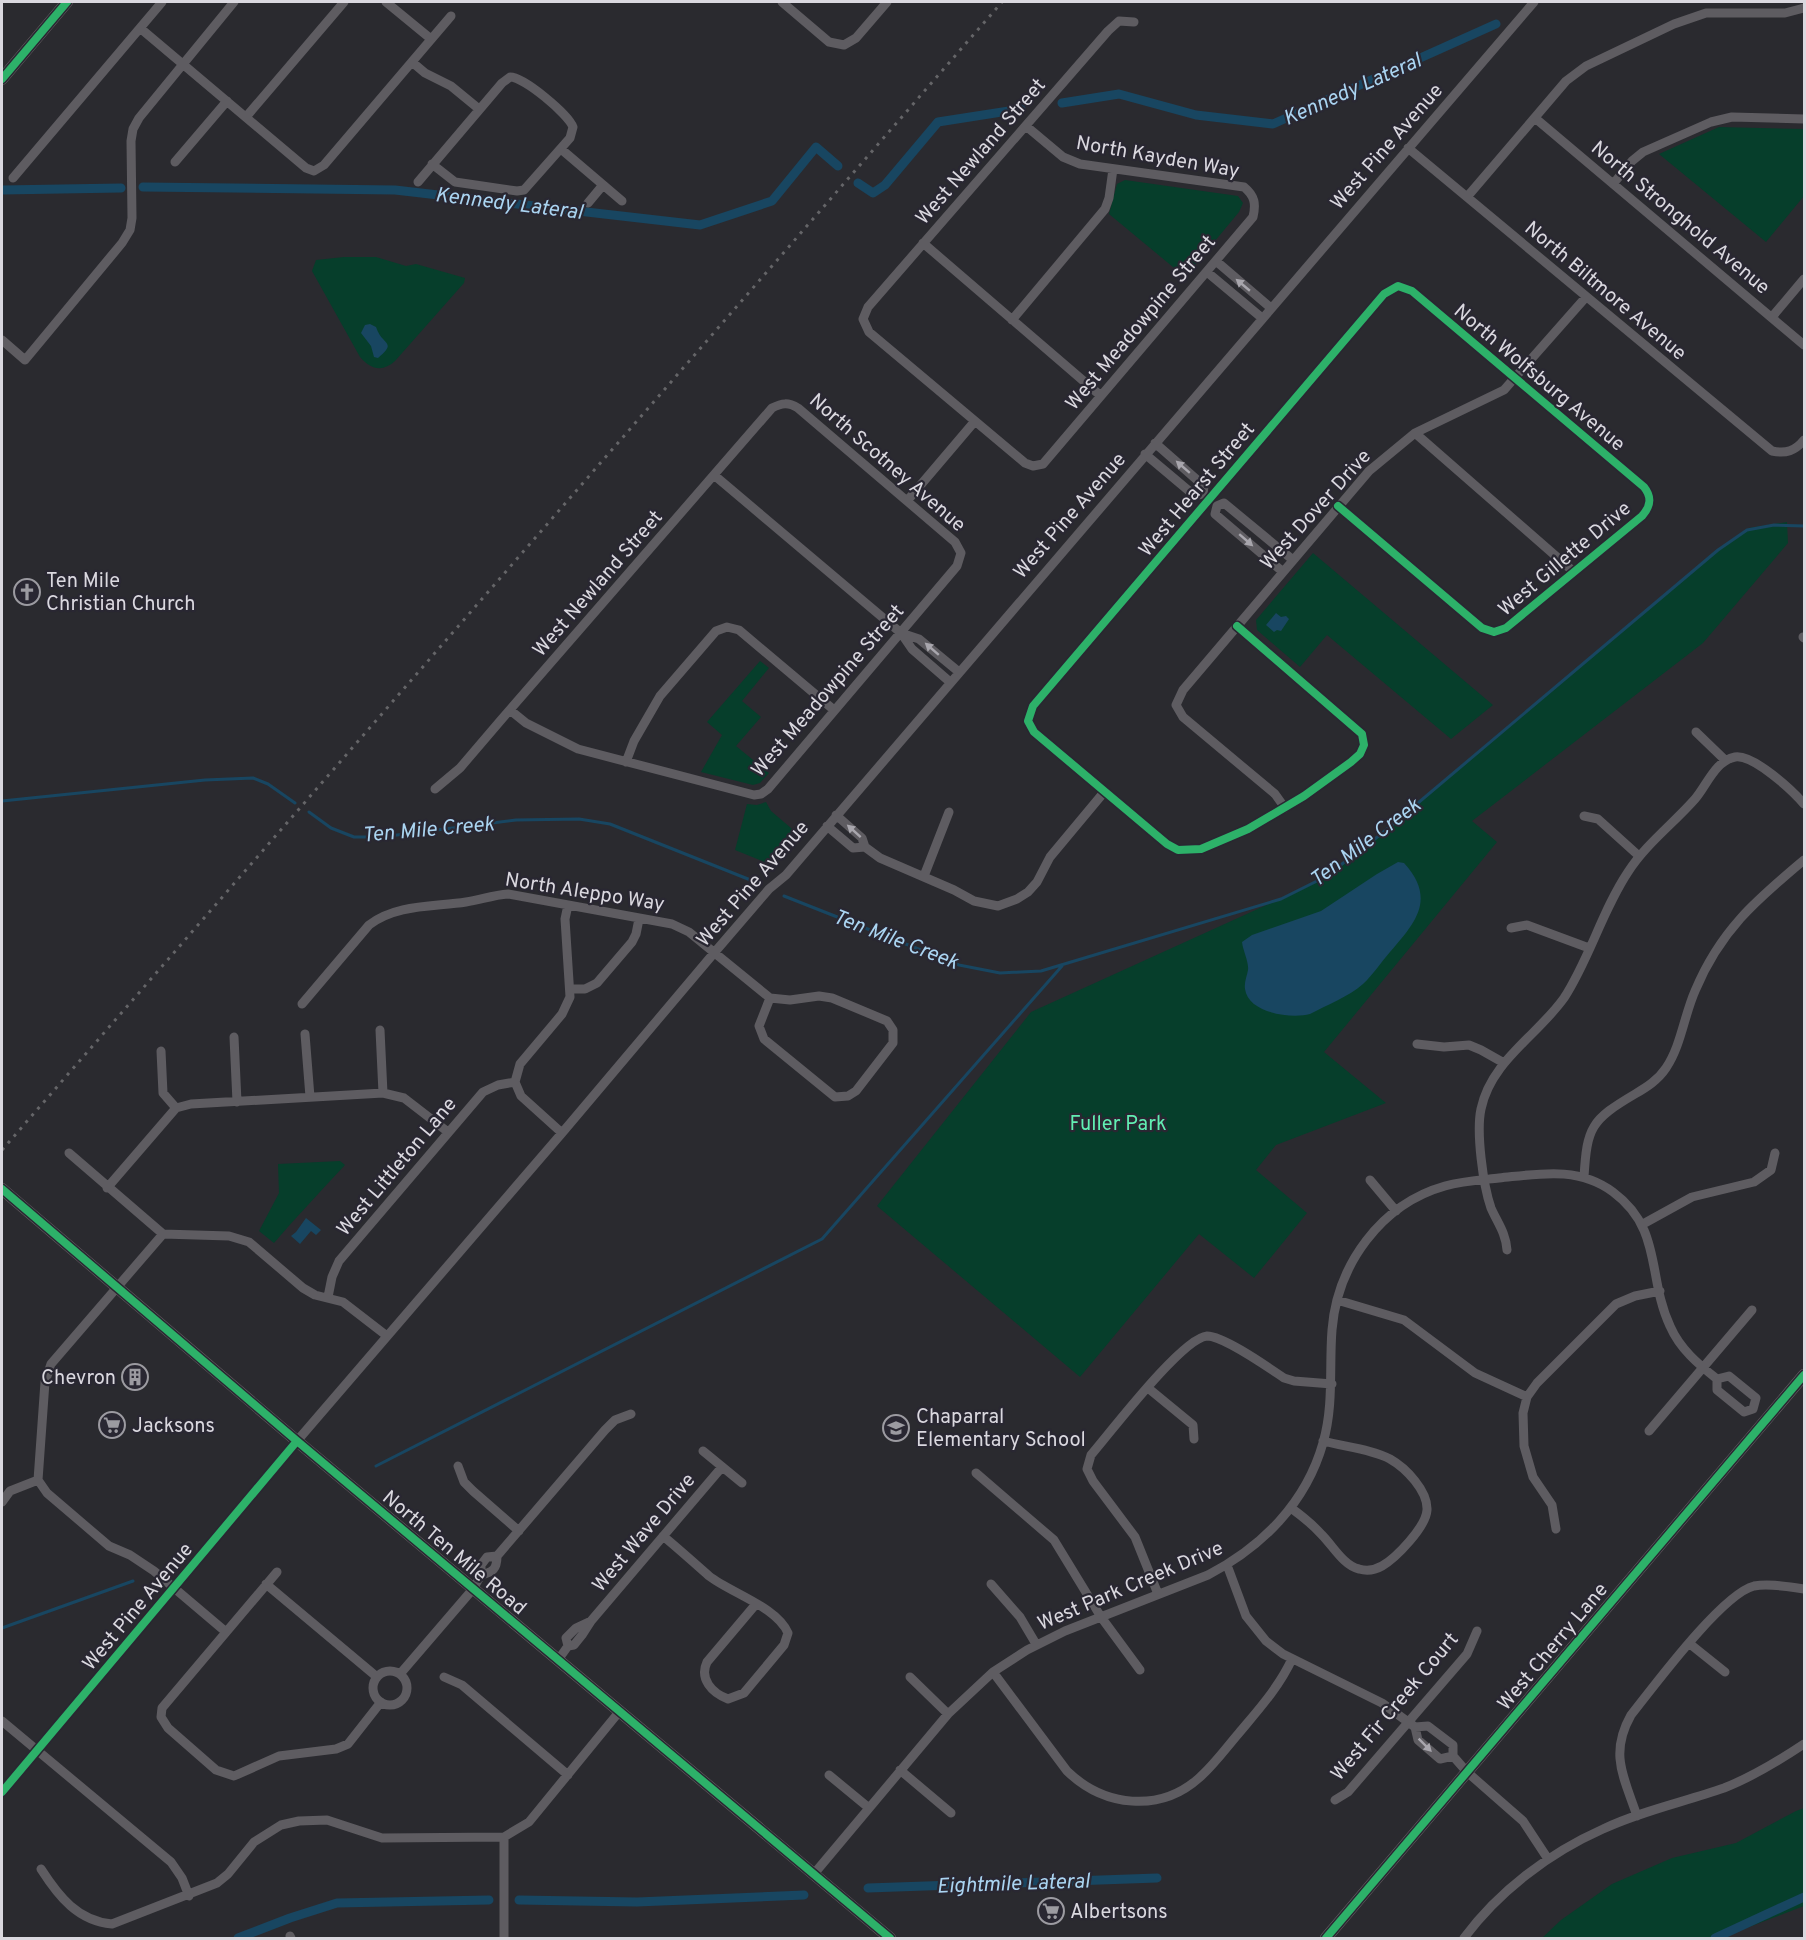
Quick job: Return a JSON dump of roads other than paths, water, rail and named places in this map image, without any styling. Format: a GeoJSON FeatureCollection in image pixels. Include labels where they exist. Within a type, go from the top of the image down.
{"type":"FeatureCollection","features":[{"type":"Feature","properties":{"kind":"main road"},"geometry":{"type":"LineString","coordinates":[[2,79],[67,2]]}},
{"type":"Feature","properties":{"kind":"main road","name":"North Ten Mile Road"},"geometry":{"type":"LineString","coordinates":[[2,1189],[297,1441],[890,1938]]}},
{"type":"Feature","properties":{"kind":"main road","name":"West Cherry Lane"},"geometry":{"type":"LineString","coordinates":[[1326,1938],[1804,1375]]}},
{"type":"Feature","properties":{"kind":"street"},"geometry":{"type":"LineString","coordinates":[[13,178],[162,2]]}},
{"type":"Feature","properties":{"kind":"street"},"geometry":{"type":"LineString","coordinates":[[2,340],[25,360],[114,255],[130,230],[133,208],[131,141],[133,129],[139,118],[234,2]]}},
{"type":"Feature","properties":{"kind":"street"},"geometry":{"type":"LineString","coordinates":[[246,117],[344,2]]}},
{"type":"Feature","properties":{"kind":"street"},"geometry":{"type":"LineString","coordinates":[[386,2],[431,39]]}},
{"type":"Feature","properties":{"kind":"street"},"geometry":{"type":"LineString","coordinates":[[782,2],[829,42],[844,45],[856,38],[887,2]]}},
{"type":"Feature","properties":{"kind":"street","name":"West Pine Avenue"},"geometry":{"type":"LineString","coordinates":[[2,1792],[297,1441],[714,953],[769,889],[786,875],[1534,2]]}},
{"type":"Feature","properties":{"kind":"street"},"geometry":{"type":"LineString","coordinates":[[1467,197],[1566,81],[1586,66],[1674,24],[1706,13],[1785,13],[1804,8]]}},
{"type":"Feature","properties":{"kind":"street"},"geometry":{"type":"LineString","coordinates":[[140,28],[306,168],[314,171],[324,165],[451,16]]}},
{"type":"Feature","properties":{"kind":"street","name":"West Newland Street"},"geometry":{"type":"LineString","coordinates":[[975,421],[869,332],[863,319],[868,307],[1107,31],[1119,21],[1134,22]]}},
{"type":"Feature","properties":{"kind":"street"},"geometry":{"type":"LineString","coordinates":[[412,62],[425,73],[451,86],[479,109]]}},
{"type":"Feature","properties":{"kind":"street"},"geometry":{"type":"LineString","coordinates":[[418,182],[432,164],[479,109],[510,77],[522,80],[567,117],[573,127],[570,138],[524,190],[460,184],[432,164]]}},
{"type":"Feature","properties":{"kind":"street"},"geometry":{"type":"LineString","coordinates":[[175,162],[227,101]]}},
{"type":"Feature","properties":{"kind":"street"},"geometry":{"type":"LineString","coordinates":[[1613,184],[1632,161],[1643,152],[1711,122],[1732,117],[1804,119]]}},
{"type":"Feature","properties":{"kind":"street","name":"North Stronghold Avenue"},"geometry":{"type":"LineString","coordinates":[[1535,118],[1804,345]]}},
{"type":"Feature","properties":{"kind":"street","name":"North Kayden Way"},"geometry":{"type":"LineString","coordinates":[[1026,126],[1070,161],[1244,187],[1252,194],[1254,200]]}},
{"type":"Feature","properties":{"kind":"street","name":"North Biltmore Avenue"},"geometry":{"type":"LineString","coordinates":[[1408,147],[1772,451],[1785,453],[1799,447],[1804,440]]}},
{"type":"Feature","properties":{"kind":"street"},"geometry":{"type":"LineString","coordinates":[[561,149],[622,201]]}},
{"type":"Feature","properties":{"kind":"street"},"geometry":{"type":"LineString","coordinates":[[1012,320],[1105,209],[1113,169]]}},
{"type":"Feature","properties":{"kind":"street"},"geometry":{"type":"LineString","coordinates":[[588,203],[603,185]]}},
{"type":"Feature","properties":{"kind":"street","name":"West Meadowpine Street"},"geometry":{"type":"LineString","coordinates":[[975,421],[1025,463],[1033,466],[1043,464],[1253,217],[1254,200]]}},
{"type":"Feature","properties":{"kind":"street"},"geometry":{"type":"LineString","coordinates":[[923,243],[1101,396]]}},
{"type":"Feature","properties":{"kind":"street"},"geometry":{"type":"LineString","coordinates":[[1216,261],[1271,308]]}},
{"type":"Feature","properties":{"kind":"street"},"geometry":{"type":"LineString","coordinates":[[1207,272],[1262,318]]}},
{"type":"Feature","properties":{"kind":"street"},"geometry":{"type":"LineString","coordinates":[[1772,317],[1804,279]]}},
{"type":"Feature","properties":{"kind":"street","name":"North Wolfsburg Avenue"},"geometry":{"type":"LineString","coordinates":[[1398,286],[1412,291],[1644,487],[1649,494],[1650,503]]}},
{"type":"Feature","properties":{"kind":"street","name":"West Hearst Street"},"geometry":{"type":"LineString","coordinates":[[1105,791],[1034,732],[1028,721],[1033,706],[1384,294],[1398,286]]}},
{"type":"Feature","properties":{"kind":"street","name":"West Dover Drive"},"geometry":{"type":"LineString","coordinates":[[1285,808],[1275,794],[1183,717],[1176,705],[1183,690],[1369,471],[1415,433],[1494,397],[1504,390],[1586,297]]}},
{"type":"Feature","properties":{"kind":"street","name":"West Newland Street"},"geometry":{"type":"LineString","coordinates":[[435,789],[460,768],[772,408],[787,403]]}},
{"type":"Feature","properties":{"kind":"street","name":"North Scotney Avenue"},"geometry":{"type":"LineString","coordinates":[[787,403],[798,408],[956,542],[962,553]]}},
{"type":"Feature","properties":{"kind":"street"},"geometry":{"type":"LineString","coordinates":[[907,501],[975,421]]}},
{"type":"Feature","properties":{"kind":"street"},"geometry":{"type":"LineString","coordinates":[[1415,433],[1574,572]]}},
{"type":"Feature","properties":{"kind":"street"},"geometry":{"type":"LineString","coordinates":[[1155,443],[1204,486],[1215,514],[1283,572]]}},
{"type":"Feature","properties":{"kind":"street"},"geometry":{"type":"LineString","coordinates":[[1145,454],[1195,496],[1224,503],[1293,560]]}},
{"type":"Feature","properties":{"kind":"street"},"geometry":{"type":"LineString","coordinates":[[714,475],[901,633],[912,649],[950,682]]}},
{"type":"Feature","properties":{"kind":"street","name":"West Gillette Drive"},"geometry":{"type":"LineString","coordinates":[[1338,506],[1482,628],[1494,632],[1506,628],[1642,516],[1648,510],[1650,503]]}},
{"type":"Feature","properties":{"kind":"street","name":"West Meadowpine Street"},"geometry":{"type":"LineString","coordinates":[[626,762],[754,795],[761,794],[768,789],[957,566],[962,553]]}},
{"type":"Feature","properties":{"kind":"street"},"geometry":{"type":"LineString","coordinates":[[836,815],[862,838],[865,847],[880,858],[924,876],[974,902],[998,906],[1017,900],[1028,892],[1037,882],[1050,857],[1105,791],[1167,844],[1178,850],[1201,849],[1248,829],[1285,808],[1351,762],[1360,754],[1364,745],[1362,734],[1237,626]]}},
{"type":"Feature","properties":{"kind":"street"},"geometry":{"type":"LineString","coordinates":[[510,710],[526,723],[578,749],[626,762],[634,741],[660,696],[717,632],[727,627],[739,630],[834,710]]}},
{"type":"Feature","properties":{"kind":"street"},"geometry":{"type":"LineString","coordinates":[[901,633],[919,639],[959,672]]}},
{"type":"Feature","properties":{"kind":"street"},"geometry":{"type":"LineString","coordinates":[[1696,732],[1725,760]]}},
{"type":"Feature","properties":{"kind":"street"},"geometry":{"type":"LineString","coordinates":[[1507,1250],[1506,1239],[1491,1207],[1479,1139],[1479,1118],[1488,1087],[1504,1063],[1558,1005],[1570,987],[1612,899],[1639,856],[1695,798],[1725,760],[1736,757],[1747,758],[1756,763],[1804,804]]}},
{"type":"Feature","properties":{"kind":"street"},"geometry":{"type":"LineString","coordinates":[[924,876],[949,812]]}},
{"type":"Feature","properties":{"kind":"street"},"geometry":{"type":"LineString","coordinates":[[1584,816],[1598,819],[1639,856]]}},
{"type":"Feature","properties":{"kind":"street"},"geometry":{"type":"LineString","coordinates":[[827,826],[853,848],[865,847]]}},
{"type":"Feature","properties":{"kind":"street"},"geometry":{"type":"LineString","coordinates":[[1584,1177],[1586,1145],[1594,1126],[1605,1113],[1655,1081],[1669,1065],[1693,994],[1704,970],[1724,937],[1762,895],[1804,860]]}},
{"type":"Feature","properties":{"kind":"street","name":"North Aleppo Way"},"geometry":{"type":"LineString","coordinates":[[302,1004],[369,924],[381,916],[394,911],[470,902],[492,895],[508,894],[681,927],[770,998]]}},
{"type":"Feature","properties":{"kind":"street"},"geometry":{"type":"LineString","coordinates":[[562,1133],[521,1096],[515,1082],[520,1064],[562,1014],[570,997],[565,919],[568,905]]}},
{"type":"Feature","properties":{"kind":"street"},"geometry":{"type":"LineString","coordinates":[[571,989],[585,989],[597,983],[632,942],[639,918]]}},
{"type":"Feature","properties":{"kind":"street"},"geometry":{"type":"LineString","coordinates":[[1511,928],[1527,925],[1589,948]]}},
{"type":"Feature","properties":{"kind":"street"},"geometry":{"type":"LineString","coordinates":[[819,996],[832,998],[887,1021],[893,1030],[893,1043],[890,1050],[856,1091],[842,1098],[829,1094],[764,1039],[759,1026],[770,998],[790,1000],[819,996]]}},
{"type":"Feature","properties":{"kind":"street"},"geometry":{"type":"LineString","coordinates":[[380,1030],[383,1093]]}},
{"type":"Feature","properties":{"kind":"street"},"geometry":{"type":"LineString","coordinates":[[305,1034],[310,1097]]}},
{"type":"Feature","properties":{"kind":"street"},"geometry":{"type":"LineString","coordinates":[[234,1037],[237,1102]]}},
{"type":"Feature","properties":{"kind":"street"},"geometry":{"type":"LineString","coordinates":[[1417,1044],[1444,1047],[1455,1044],[1469,1045],[1504,1063]]}},
{"type":"Feature","properties":{"kind":"street"},"geometry":{"type":"LineString","coordinates":[[161,1051],[163,1093],[176,1108]]}},
{"type":"Feature","properties":{"kind":"street","name":"West Littleton Lane"},"geometry":{"type":"LineString","coordinates":[[328,1297],[332,1277],[339,1261],[448,1132],[483,1092],[498,1085],[515,1082]]}},
{"type":"Feature","properties":{"kind":"street"},"geometry":{"type":"LineString","coordinates":[[108,1188],[176,1108],[191,1104],[383,1093],[404,1098],[448,1132]]}},
{"type":"Feature","properties":{"kind":"street"},"geometry":{"type":"LineString","coordinates":[[69,1153],[163,1234],[229,1236],[249,1242],[303,1288],[315,1295],[343,1302],[387,1336]]}},
{"type":"Feature","properties":{"kind":"street"},"geometry":{"type":"LineString","coordinates":[[1643,1224],[1692,1197],[1754,1182],[1771,1170],[1775,1153]]}},
{"type":"Feature","properties":{"kind":"street","name":"West Park Creek Drive"},"geometry":{"type":"LineString","coordinates":[[813,1875],[948,1714],[993,1672],[1036,1644],[1227,1565],[1262,1540],[1291,1508],[1312,1472],[1328,1421],[1332,1384],[1332,1327],[1345,1274],[1371,1234],[1396,1211],[1424,1194],[1443,1187],[1486,1179],[1552,1173],[1584,1177],[1603,1185],[1620,1198],[1643,1224],[1666,1317],[1675,1336],[1687,1353],[1717,1379]]}},
{"type":"Feature","properties":{"kind":"street"},"geometry":{"type":"LineString","coordinates":[[1370,1180],[1396,1211]]}},
{"type":"Feature","properties":{"kind":"street"},"geometry":{"type":"LineString","coordinates":[[163,1234],[51,1364],[47,1372],[38,1480],[47,1493],[109,1546],[130,1555],[175,1588],[226,1632]]}},
{"type":"Feature","properties":{"kind":"street"},"geometry":{"type":"LineString","coordinates":[[1556,1529],[1552,1505],[1538,1487],[1526,1457],[1523,1423],[1527,1397],[1537,1383],[1616,1304],[1635,1296],[1660,1292]]}},
{"type":"Feature","properties":{"kind":"street"},"geometry":{"type":"LineString","coordinates":[[1337,1300],[1404,1320],[1475,1373],[1527,1397]]}},
{"type":"Feature","properties":{"kind":"street"},"geometry":{"type":"LineString","coordinates":[[1649,1431],[1752,1310]]}},
{"type":"Feature","properties":{"kind":"street"},"geometry":{"type":"LineString","coordinates":[[1158,1594],[1135,1537],[1093,1481],[1087,1469],[1091,1455],[1180,1352],[1206,1336],[1225,1342],[1294,1382],[1332,1384]]}},
{"type":"Feature","properties":{"kind":"street","name":"West Park Creek Drive"},"geometry":{"type":"LineString","coordinates":[[1717,1379],[1729,1376],[1756,1398],[1753,1409]]}},
{"type":"Feature","properties":{"kind":"street","name":"West Park Creek Drive"},"geometry":{"type":"LineString","coordinates":[[1717,1379],[1717,1390],[1744,1412],[1753,1409]]}},
{"type":"Feature","properties":{"kind":"street"},"geometry":{"type":"LineString","coordinates":[[1148,1388],[1193,1425],[1194,1438]]}},
{"type":"Feature","properties":{"kind":"street","name":"West Park Creek Drive"},"geometry":{"type":"LineString","coordinates":[[1753,1409],[1766,1420]]}},
{"type":"Feature","properties":{"kind":"street"},"geometry":{"type":"LineString","coordinates":[[400,1674],[473,1589],[481,1575],[490,1573],[497,1566],[497,1556],[605,1430],[615,1420],[631,1414]]}},
{"type":"Feature","properties":{"kind":"street"},"geometry":{"type":"LineString","coordinates":[[1291,1508],[1321,1534],[1349,1565],[1370,1570],[1380,1567],[1406,1544],[1425,1520],[1427,1509],[1425,1498],[1420,1489],[1397,1464],[1388,1458],[1323,1442]]}},
{"type":"Feature","properties":{"kind":"street","name":"West Wave Drive"},"geometry":{"type":"LineString","coordinates":[[703,1450],[742,1483]]}},
{"type":"Feature","properties":{"kind":"street"},"geometry":{"type":"LineString","coordinates":[[459,1466],[464,1482],[519,1531]]}},
{"type":"Feature","properties":{"kind":"street","name":"West Wave Drive"},"geometry":{"type":"LineString","coordinates":[[558,1660],[568,1646],[574,1645],[722,1467]]}},
{"type":"Feature","properties":{"kind":"street"},"geometry":{"type":"LineString","coordinates":[[976,1473],[1054,1540],[1101,1617],[1140,1670]]}},
{"type":"Feature","properties":{"kind":"street"},"geometry":{"type":"LineString","coordinates":[[2,1502],[10,1491],[38,1480]]}},
{"type":"Feature","properties":{"kind":"street"},"geometry":{"type":"LineString","coordinates":[[663,1536],[710,1576],[756,1604],[782,1623],[788,1633],[784,1645],[744,1693],[732,1699],[722,1696],[708,1686],[704,1675],[707,1662],[756,1604]]}},
{"type":"Feature","properties":{"kind":"street"},"geometry":{"type":"LineString","coordinates":[[1227,1565],[1246,1616],[1274,1648],[1382,1703],[1412,1725],[1418,1740],[1440,1760],[1452,1756]]}},
{"type":"Feature","properties":{"kind":"street"},"geometry":{"type":"LineString","coordinates":[[277,1572],[162,1708],[161,1717],[168,1728],[216,1770],[234,1776],[279,1756],[336,1749],[348,1744],[381,1702]]}},
{"type":"Feature","properties":{"kind":"street"},"geometry":{"type":"LineString","coordinates":[[266,1584],[377,1677]]}},
{"type":"Feature","properties":{"kind":"street"},"geometry":{"type":"LineString","coordinates":[[991,1584],[1020,1617],[1036,1644]]}},
{"type":"Feature","properties":{"kind":"street"},"geometry":{"type":"LineString","coordinates":[[1637,1816],[1621,1769],[1619,1756],[1619,1742],[1630,1715],[1721,1607],[1740,1592],[1754,1586],[1804,1589]]}},
{"type":"Feature","properties":{"kind":"street","name":"West Fir Creek Court"},"geometry":{"type":"LineString","coordinates":[[1335,1800],[1348,1792],[1412,1725],[1467,1654],[1477,1631]]}},
{"type":"Feature","properties":{"kind":"street"},"geometry":{"type":"LineString","coordinates":[[1690,1644],[1725,1672]]}},
{"type":"Feature","properties":{"kind":"street"},"geometry":{"type":"LineString","coordinates":[[993,1672],[1075,1779],[1105,1796],[1127,1801],[1150,1801],[1172,1795],[1201,1777],[1277,1688],[1292,1659]]}},
{"type":"Feature","properties":{"kind":"street"},"geometry":{"type":"LineString","coordinates":[[391,1671],[400,1674],[404,1678],[407,1689],[402,1700],[392,1705],[381,1702],[374,1693],[374,1682],[377,1677],[391,1671]]}},
{"type":"Feature","properties":{"kind":"street"},"geometry":{"type":"LineString","coordinates":[[444,1677],[462,1685],[568,1775]]}},
{"type":"Feature","properties":{"kind":"street"},"geometry":{"type":"LineString","coordinates":[[910,1677],[948,1714]]}},
{"type":"Feature","properties":{"kind":"street"},"geometry":{"type":"LineString","coordinates":[[41,1869],[56,1892],[84,1917],[96,1923],[112,1924],[189,1896],[217,1883],[228,1874],[254,1842],[281,1825],[299,1821],[327,1821],[382,1838],[504,1837],[528,1822],[619,1712]]}},
{"type":"Feature","properties":{"kind":"street"},"geometry":{"type":"LineString","coordinates":[[2,1721],[171,1862],[182,1878],[189,1896]]}},
{"type":"Feature","properties":{"kind":"street"},"geometry":{"type":"LineString","coordinates":[[1412,1725],[1428,1726],[1453,1745],[1452,1756],[1523,1821],[1548,1859]]}},
{"type":"Feature","properties":{"kind":"street"},"geometry":{"type":"LineString","coordinates":[[1464,1938],[1516,1883],[1548,1859],[1602,1829],[1727,1787],[1783,1758],[1804,1744]]}},
{"type":"Feature","properties":{"kind":"street"},"geometry":{"type":"LineString","coordinates":[[900,1770],[951,1813]]}},
{"type":"Feature","properties":{"kind":"street"},"geometry":{"type":"LineString","coordinates":[[829,1774],[869,1808]]}},
{"type":"Feature","properties":{"kind":"street"},"geometry":{"type":"LineString","coordinates":[[504,1837],[504,1938]]}},
{"type":"Feature","properties":{"kind":"water"},"geometry":{"type":"Polygon","coordinates":[[[370,324],[376,327],[388,346],[378,358],[374,357],[371,346],[361,333],[365,325],[370,324]]]}},
{"type":"Feature","properties":{"kind":"water"},"geometry":{"type":"Polygon","coordinates":[[[1276,613],[1289,619],[1281,631],[1274,632],[1266,625],[1276,613]]]}},
{"type":"Feature","properties":{"kind":"water"},"geometry":{"type":"Polygon","coordinates":[[[1398,862],[1404,863],[1414,876],[1421,899],[1419,910],[1407,931],[1367,980],[1351,993],[1310,1014],[1282,1015],[1254,1004],[1245,989],[1248,967],[1242,942],[1252,935],[1321,911],[1398,862]]]}},
{"type":"Feature","properties":{"kind":"water"},"geometry":{"type":"Polygon","coordinates":[[[306,1218],[321,1230],[316,1235],[311,1231],[300,1244],[291,1236],[306,1218]]]}},
{"type":"Feature","properties":{"kind":"waterway","name":"Kennedy Lateral"},"geometry":{"type":"LineString","coordinates":[[1062,103],[1119,94],[1196,115],[1273,124],[1496,24]]}},
{"type":"Feature","properties":{"kind":"waterway","name":"Kennedy Lateral"},"geometry":{"type":"LineString","coordinates":[[858,183],[873,193],[885,185],[938,122],[1021,109]]}},
{"type":"Feature","properties":{"kind":"waterway","name":"Kennedy Lateral"},"geometry":{"type":"LineString","coordinates":[[143,187],[395,190],[700,225],[772,201],[816,147],[838,166]]}},
{"type":"Feature","properties":{"kind":"waterway","name":"Kennedy Lateral"},"geometry":{"type":"LineString","coordinates":[[2,190],[121,188]]}},
{"type":"Feature","properties":{"kind":"waterway","name":"Ten Mile Creek"},"geometry":{"type":"LineString","coordinates":[[784,896],[959,965],[1000,973],[1041,971],[1281,899],[1325,877],[1380,835],[1718,550],[1747,530],[1774,525],[1804,526]]}},
{"type":"Feature","properties":{"kind":"waterway","name":"Ten Mile Creek"},"geometry":{"type":"LineString","coordinates":[[2,801],[205,780],[253,778],[268,784],[295,803]]}},
{"type":"Feature","properties":{"kind":"waterway","name":"Ten Mile Creek"},"geometry":{"type":"LineString","coordinates":[[309,812],[331,828],[354,837],[381,837],[516,820],[579,819],[610,824],[758,883]]}},
{"type":"Feature","properties":{"kind":"waterway"},"geometry":{"type":"LineString","coordinates":[[376,1466],[822,1239],[1062,966]]}},
{"type":"Feature","properties":{"kind":"waterway"},"geometry":{"type":"LineString","coordinates":[[2,1628],[133,1581]]}},
{"type":"Feature","properties":{"kind":"waterway","name":"Eightmile Lateral"},"geometry":{"type":"LineString","coordinates":[[868,1888],[1157,1878]]}},
{"type":"Feature","properties":{"kind":"waterway","name":"Eightmile Lateral"},"geometry":{"type":"LineString","coordinates":[[519,1900],[637,1902],[804,1895]]}},
{"type":"Feature","properties":{"kind":"waterway","name":"Eightmile Lateral"},"geometry":{"type":"LineString","coordinates":[[1715,1938],[1804,1897]]}},
{"type":"Feature","properties":{"kind":"waterway","name":"Eightmile Lateral"},"geometry":{"type":"LineString","coordinates":[[238,1938],[337,1903],[489,1900]]}},
{"type":"Feature","properties":{"kind":"railway"},"geometry":{"type":"LineString","coordinates":[[2,1150],[1002,2]]}},
{"type":"Feature","properties":{"kind":"place","name":"Ten Mile Christian Church"},"geometry":{"type":"Point","coordinates":[27,592]}},
{"type":"Feature","properties":{"kind":"place","name":"Chevron"},"geometry":{"type":"Point","coordinates":[135,1377]}},
{"type":"Feature","properties":{"kind":"place","name":"Jacksons"},"geometry":{"type":"Point","coordinates":[112,1425]}},
{"type":"Feature","properties":{"kind":"place","name":"Chaparral Elementary School"},"geometry":{"type":"Point","coordinates":[896,1428]}},
{"type":"Feature","properties":{"kind":"place","name":"Albertsons"},"geometry":{"type":"Point","coordinates":[1051,1911]}},
{"type":"Feature","properties":{"kind":"park label","name":"Fuller Park"},"geometry":{"type":"Point","coordinates":[1118,1123]}}]}
